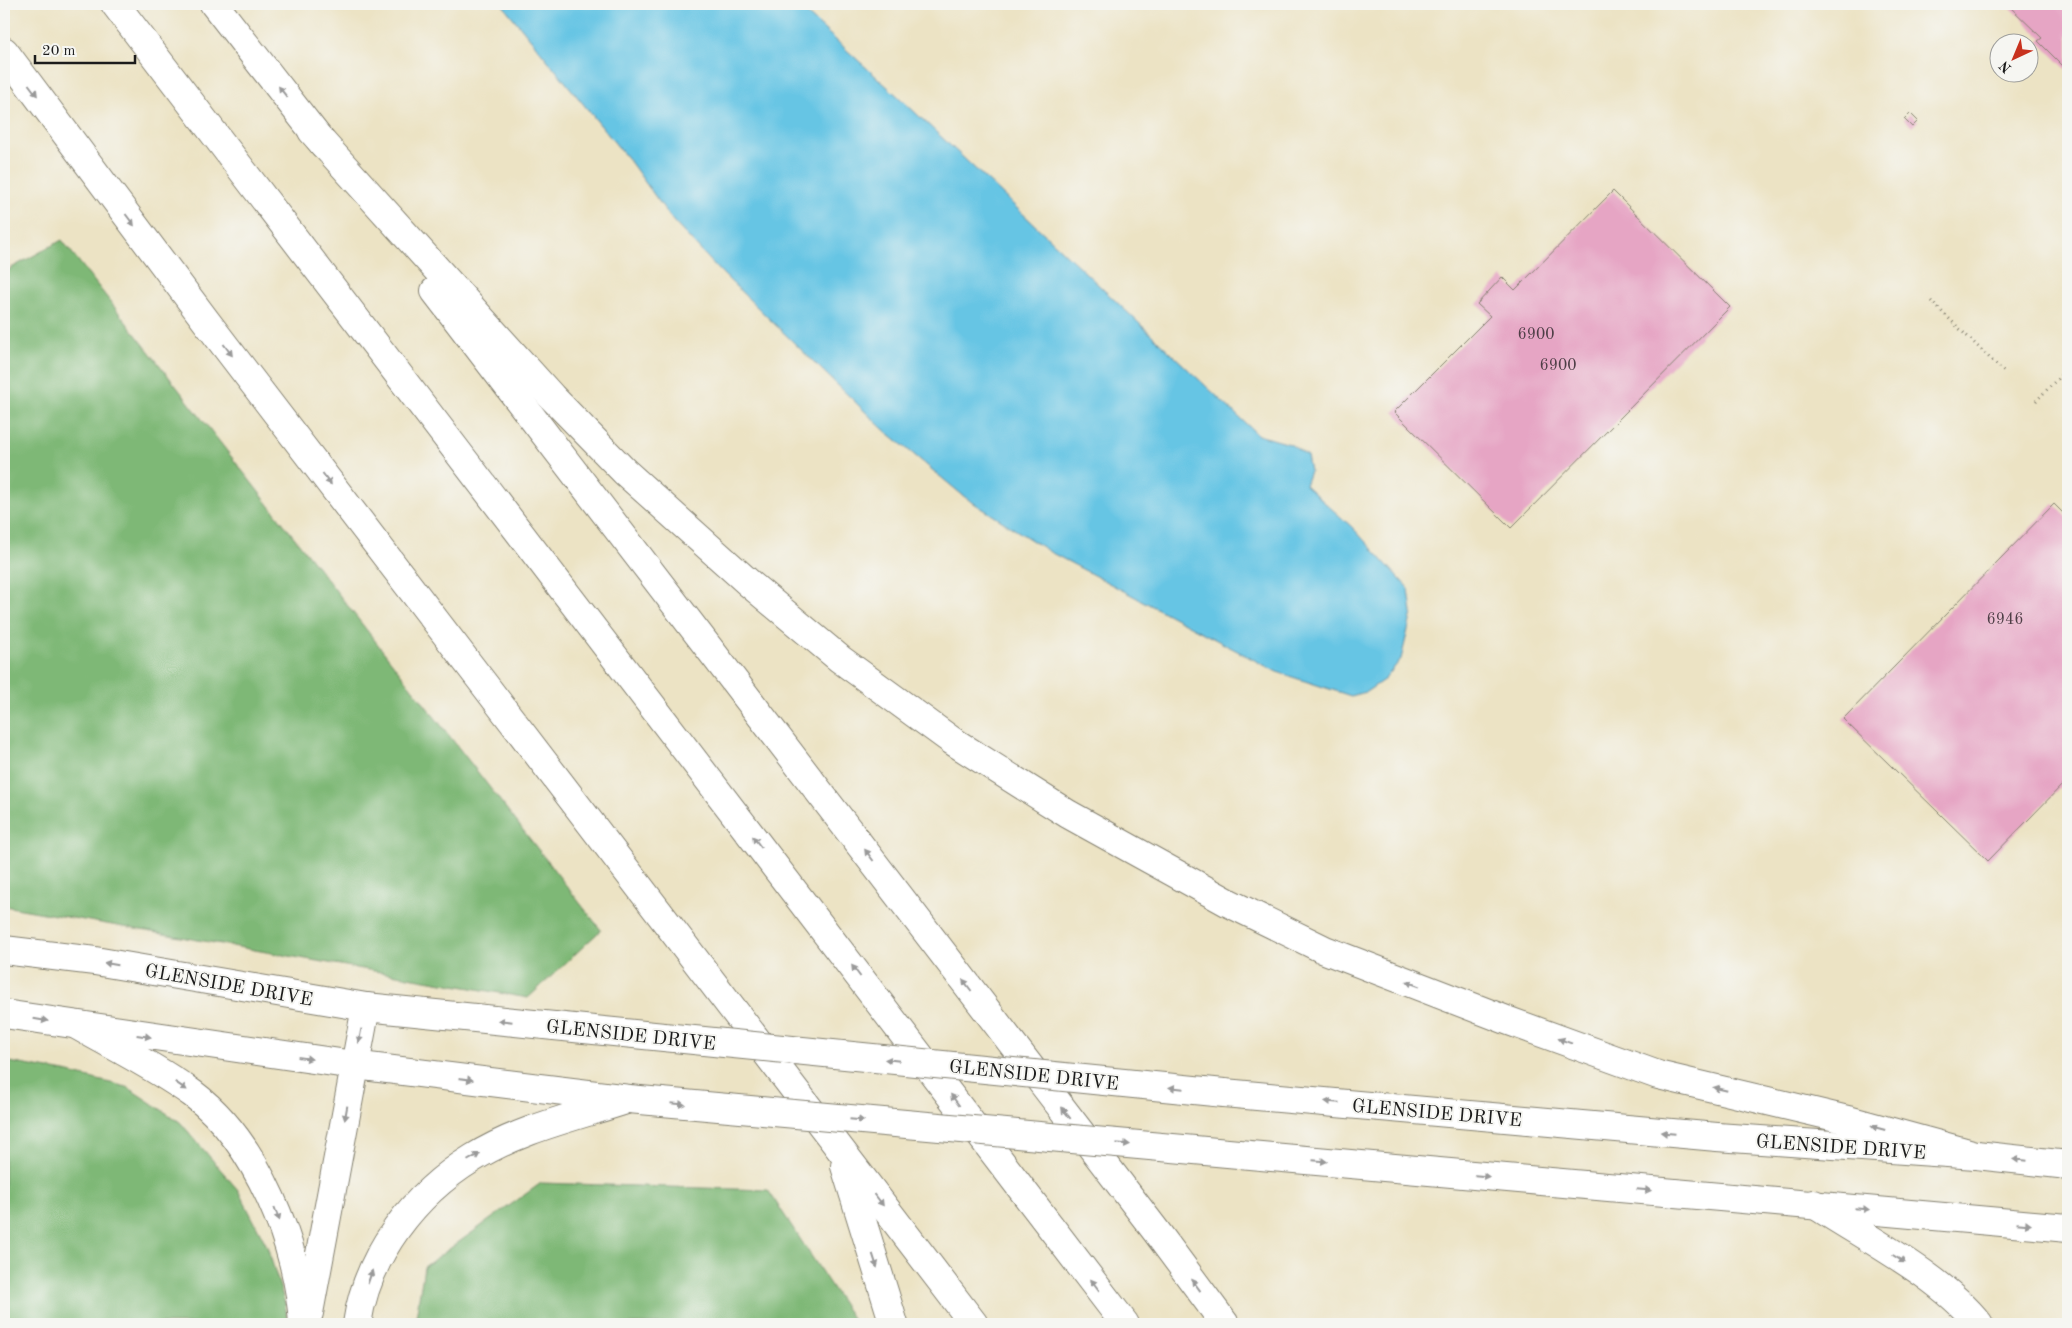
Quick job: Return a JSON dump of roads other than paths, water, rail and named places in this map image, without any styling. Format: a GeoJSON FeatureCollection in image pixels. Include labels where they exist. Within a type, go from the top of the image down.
{"type":"FeatureCollection","features":[{"type":"Feature","properties":{"kind":"main road"},"geometry":{"type":"LineString","coordinates":[[115,4],[1125,1324]]}},
{"type":"Feature","properties":{"kind":"main road"},"geometry":{"type":"LineString","coordinates":[[214,4],[1156,1231],[1225,1324]]}},
{"type":"Feature","properties":{"kind":"main road"},"geometry":{"type":"LineString","coordinates":[[4,51],[206,321],[974,1324]]}},
{"type":"Feature","properties":{"kind":"main road"},"geometry":{"type":"LineString","coordinates":[[312,131],[552,397],[633,478],[750,584],[840,659],[952,740],[1068,814],[1229,903],[1325,950],[1509,1020],[1658,1075],[1848,1120],[1976,1155]]}},
{"type":"Feature","properties":{"kind":"main road","name":"GLENSIDE DRIVE"},"geometry":{"type":"LineString","coordinates":[[4,950],[96,961],[366,1007],[1224,1093],[1716,1137],[1976,1155],[2067,1165]]}},
{"type":"Feature","properties":{"kind":"main road"},"geometry":{"type":"LineString","coordinates":[[307,1324],[324,1242],[354,1065],[366,1007]]}},
{"type":"Feature","properties":{"kind":"main road"},"geometry":{"type":"LineString","coordinates":[[4,1014],[354,1065],[629,1099],[2068,1228]]}},
{"type":"Feature","properties":{"kind":"main road"},"geometry":{"type":"LineString","coordinates":[[78,1026],[160,1072],[194,1095],[223,1122],[249,1158],[270,1198],[298,1281],[303,1324]]}},
{"type":"Feature","properties":{"kind":"main road"},"geometry":{"type":"LineString","coordinates":[[357,1324],[359,1310],[373,1268],[394,1232],[421,1198],[446,1176],[474,1157],[522,1134],[629,1099]]}},
{"type":"Feature","properties":{"kind":"main road"},"geometry":{"type":"LineString","coordinates":[[839,1148],[894,1324]]}},
{"type":"Feature","properties":{"kind":"main road"},"geometry":{"type":"LineString","coordinates":[[1814,1204],[1935,1281],[1966,1308],[1979,1324]]}},
{"type":"Feature","properties":{"kind":"water"},"geometry":{"type":"Polygon","coordinates":[[[502,4],[796,4],[902,100],[1258,435],[1290,444],[1307,456],[1310,471],[1305,485],[1352,527],[1409,589],[1412,613],[1401,659],[1385,679],[1366,692],[1351,696],[1277,672],[1050,552],[966,498],[882,428],[724,275],[673,221],[632,164],[502,4]]]}}]}
